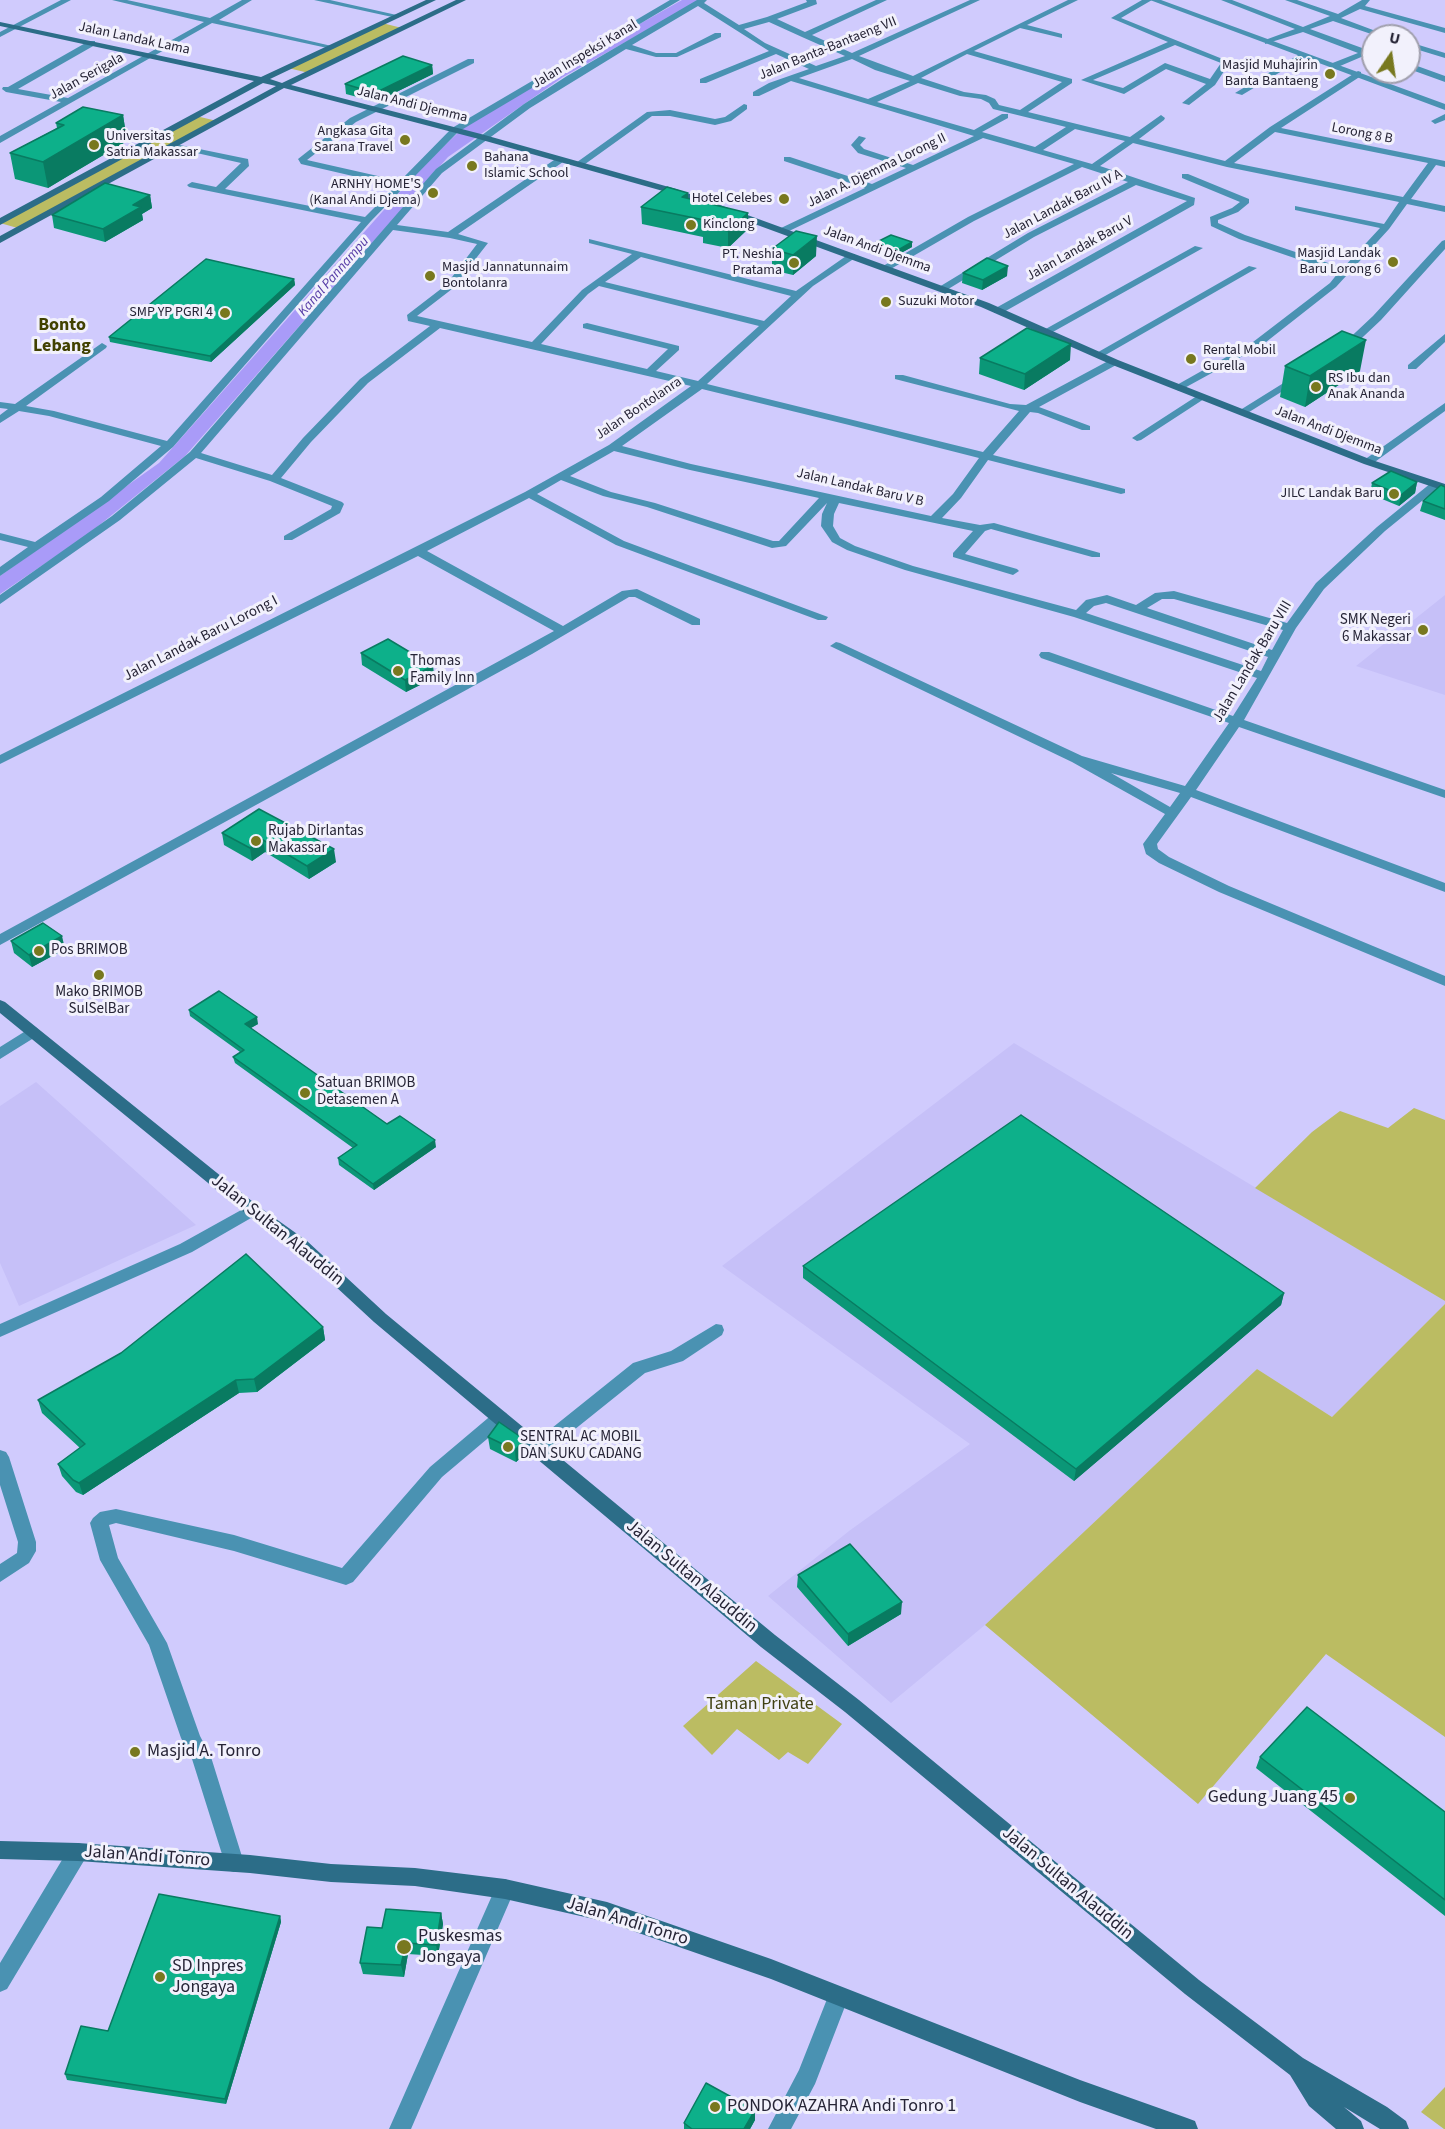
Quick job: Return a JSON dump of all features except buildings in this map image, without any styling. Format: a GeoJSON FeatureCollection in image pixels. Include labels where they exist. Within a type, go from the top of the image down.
{"type":"FeatureCollection","features":[{"type":"Feature","properties":{"kind":"main road"},"geometry":{"type":"LineString","coordinates":[[3,236],[282,86],[462,0]]}},
{"type":"Feature","properties":{"kind":"main road"},"geometry":{"type":"LineString","coordinates":[[0,222],[262,80],[332,46],[428,2],[442,9]]}},
{"type":"Feature","properties":{"kind":"main road","name":"Jalan Landak Lama"},"geometry":{"type":"LineString","coordinates":[[0,24],[282,86]]}},
{"type":"Feature","properties":{"kind":"main road","name":"Jalan Andi Djemma"},"geometry":{"type":"LineString","coordinates":[[282,86],[457,130],[633,179],[784,230],[998,311],[1200,397],[1368,462],[1440,487]]}},
{"type":"Feature","properties":{"kind":"main road","name":"Jalan Sultan Alauddin"},"geometry":{"type":"LineString","coordinates":[[0,1005],[252,1210],[301,1245],[380,1318],[500,1418],[768,1641],[852,1706],[1192,1987],[1295,2066],[1379,2115],[1398,2129]]}},
{"type":"Feature","properties":{"kind":"main road","name":"Jalan Andi Tonro"},"geometry":{"type":"LineString","coordinates":[[0,1850],[78,1852],[234,1863],[331,1873],[415,1877],[505,1889],[607,1912],[771,1969],[1080,2091],[1187,2129]]}},
{"type":"Feature","properties":{"kind":"main road"},"geometry":{"type":"LineString","coordinates":[[1295,2066],[1317,2098],[1353,2129]]}},
{"type":"Feature","properties":{"kind":"street"},"geometry":{"type":"LineString","coordinates":[[0,35],[67,0]]}},
{"type":"Feature","properties":{"kind":"street"},"geometry":{"type":"LineString","coordinates":[[116,0],[332,46]]}},
{"type":"Feature","properties":{"kind":"street","name":"Jalan Serigala"},"geometry":{"type":"LineString","coordinates":[[0,140],[248,0]]}},
{"type":"Feature","properties":{"kind":"street"},"geometry":{"type":"LineString","coordinates":[[318,0],[397,16]]}},
{"type":"Feature","properties":{"kind":"street"},"geometry":{"type":"LineString","coordinates":[[358,8],[370,0]]}},
{"type":"Feature","properties":{"kind":"street"},"geometry":{"type":"LineString","coordinates":[[0,572],[105,499],[169,445],[367,220],[457,130],[676,0]]}},
{"type":"Feature","properties":{"kind":"street"},"geometry":{"type":"LineString","coordinates":[[738,28],[770,19],[814,2],[810,0]]}},
{"type":"Feature","properties":{"kind":"street"},"geometry":{"type":"LineString","coordinates":[[805,35],[882,0]]}},
{"type":"Feature","properties":{"kind":"street","name":"Jalan Banta-Bantaeng VII"},"geometry":{"type":"LineString","coordinates":[[756,94],[790,78],[851,57],[976,0]]}},
{"type":"Feature","properties":{"kind":"street"},"geometry":{"type":"LineString","coordinates":[[869,102],[916,80],[966,51],[1073,0]]}},
{"type":"Feature","properties":{"kind":"street"},"geometry":{"type":"LineString","coordinates":[[1148,0],[1115,18],[1225,61],[1226,64],[1212,83],[1186,104]]}},
{"type":"Feature","properties":{"kind":"street"},"geometry":{"type":"LineString","coordinates":[[1154,0],[1445,107]]}},
{"type":"Feature","properties":{"kind":"street"},"geometry":{"type":"LineString","coordinates":[[1225,0],[1302,29],[1361,48]]}},
{"type":"Feature","properties":{"kind":"street"},"geometry":{"type":"LineString","coordinates":[[1289,0],[1361,27]]}},
{"type":"Feature","properties":{"kind":"street"},"geometry":{"type":"LineString","coordinates":[[701,2],[775,52],[815,69]]}},
{"type":"Feature","properties":{"kind":"street","name":"Jalan Inspeksi Kanal"},"geometry":{"type":"LineString","coordinates":[[0,600],[116,518],[194,454],[439,171],[481,137],[570,78],[701,2]]}},
{"type":"Feature","properties":{"kind":"street"},"geometry":{"type":"LineString","coordinates":[[1268,42],[1335,17],[1363,3],[1445,31]]}},
{"type":"Feature","properties":{"kind":"street"},"geometry":{"type":"LineString","coordinates":[[770,19],[851,57],[916,80],[963,94],[983,97],[992,101],[996,107],[1227,164],[1445,209]]}},
{"type":"Feature","properties":{"kind":"street"},"geometry":{"type":"LineString","coordinates":[[1021,26],[1059,36]]}},
{"type":"Feature","properties":{"kind":"street"},"geometry":{"type":"LineString","coordinates":[[1421,32],[1433,27]]}},
{"type":"Feature","properties":{"kind":"street"},"geometry":{"type":"LineString","coordinates":[[625,46],[656,54],[677,55],[718,35]]}},
{"type":"Feature","properties":{"kind":"street"},"geometry":{"type":"LineString","coordinates":[[1165,66],[1124,92],[1084,80],[1174,42]]}},
{"type":"Feature","properties":{"kind":"street"},"geometry":{"type":"LineString","coordinates":[[5,89],[92,43]]}},
{"type":"Feature","properties":{"kind":"street"},"geometry":{"type":"LineString","coordinates":[[1421,48],[1445,56]]}},
{"type":"Feature","properties":{"kind":"street"},"geometry":{"type":"LineString","coordinates":[[966,51],[1069,81],[1021,113]]}},
{"type":"Feature","properties":{"kind":"street"},"geometry":{"type":"LineString","coordinates":[[703,81],[742,63],[775,52]]}},
{"type":"Feature","properties":{"kind":"street"},"geometry":{"type":"LineString","coordinates":[[1332,66],[1361,55]]}},
{"type":"Feature","properties":{"kind":"street"},"geometry":{"type":"LineString","coordinates":[[1239,93],[1304,56]]}},
{"type":"Feature","properties":{"kind":"street"},"geometry":{"type":"LineString","coordinates":[[1138,57],[1212,83]]}},
{"type":"Feature","properties":{"kind":"street"},"geometry":{"type":"LineString","coordinates":[[401,184],[302,161],[304,157],[353,120],[471,61]]}},
{"type":"Feature","properties":{"kind":"street"},"geometry":{"type":"LineString","coordinates":[[1421,70],[1445,79]]}},
{"type":"Feature","properties":{"kind":"street"},"geometry":{"type":"LineString","coordinates":[[1227,164],[1273,129],[1358,74]]}},
{"type":"Feature","properties":{"kind":"street"},"geometry":{"type":"LineString","coordinates":[[790,78],[1136,181]]}},
{"type":"Feature","properties":{"kind":"street"},"geometry":{"type":"LineString","coordinates":[[5,89],[70,101]]}},
{"type":"Feature","properties":{"kind":"street"},"geometry":{"type":"LineString","coordinates":[[578,165],[650,114],[670,113],[715,122],[728,119],[744,107]]}},
{"type":"Feature","properties":{"kind":"street","name":"Jalan A. Djemma Lorong II"},"geometry":{"type":"LineString","coordinates":[[784,230],[914,168],[978,134],[1005,116]]}},
{"type":"Feature","properties":{"kind":"street"},"geometry":{"type":"LineString","coordinates":[[1435,121],[1445,117]]}},
{"type":"Feature","properties":{"kind":"street"},"geometry":{"type":"LineString","coordinates":[[1093,167],[1161,118]]}},
{"type":"Feature","properties":{"kind":"street"},"geometry":{"type":"LineString","coordinates":[[0,126],[19,130]]}},
{"type":"Feature","properties":{"kind":"street"},"geometry":{"type":"LineString","coordinates":[[1035,151],[1073,126]]}},
{"type":"Feature","properties":{"kind":"street","name":"Lorong 8 B"},"geometry":{"type":"LineString","coordinates":[[1273,129],[1445,164]]}},
{"type":"Feature","properties":{"kind":"street"},"geometry":{"type":"LineString","coordinates":[[862,138],[855,145],[861,151],[914,168]]}},
{"type":"Feature","properties":{"kind":"street"},"geometry":{"type":"LineString","coordinates":[[173,145],[245,161],[246,164],[217,190]]}},
{"type":"Feature","properties":{"kind":"street"},"geometry":{"type":"LineString","coordinates":[[787,159],[874,188]]}},
{"type":"Feature","properties":{"kind":"street"},"geometry":{"type":"LineString","coordinates":[[450,235],[560,160]]}},
{"type":"Feature","properties":{"kind":"street"},"geometry":{"type":"LineString","coordinates":[[1179,388],[1257,344],[1316,299],[1386,228],[1433,162]]}},
{"type":"Feature","properties":{"kind":"street"},"geometry":{"type":"LineString","coordinates":[[886,268],[971,219],[1081,164]]}},
{"type":"Feature","properties":{"kind":"street"},"geometry":{"type":"LineString","coordinates":[[1185,176],[1246,201],[1234,210],[1213,219],[1214,224],[1242,237],[1344,272]]}},
{"type":"Feature","properties":{"kind":"street","name":"Jalan Landak Baru V"},"geometry":{"type":"LineString","coordinates":[[998,311],[1191,203],[1192,200],[1136,181]]}},
{"type":"Feature","properties":{"kind":"street","name":"Jalan Landak Baru IV A"},"geometry":{"type":"LineString","coordinates":[[942,289],[1031,235],[1136,181]]}},
{"type":"Feature","properties":{"kind":"street"},"geometry":{"type":"LineString","coordinates":[[192,185],[367,220]]}},
{"type":"Feature","properties":{"kind":"street"},"geometry":{"type":"LineString","coordinates":[[1298,208],[1386,228]]}},
{"type":"Feature","properties":{"kind":"street"},"geometry":{"type":"LineString","coordinates":[[389,227],[450,235],[483,243],[449,287],[410,318],[436,326],[652,369],[702,384]]}},
{"type":"Feature","properties":{"kind":"street"},"geometry":{"type":"LineString","coordinates":[[592,241],[798,295]]}},
{"type":"Feature","properties":{"kind":"street"},"geometry":{"type":"LineString","coordinates":[[1335,355],[1377,318],[1445,243]]}},
{"type":"Feature","properties":{"kind":"street"},"geometry":{"type":"LineString","coordinates":[[1047,331],[1198,248]]}},
{"type":"Feature","properties":{"kind":"street"},"geometry":{"type":"LineString","coordinates":[[538,345],[581,296],[639,254]]}},
{"type":"Feature","properties":{"kind":"street","name":"Jalan Bontolanra"},"geometry":{"type":"LineString","coordinates":[[418,551],[529,494],[613,447],[702,384],[810,284],[852,256]]}},
{"type":"Feature","properties":{"kind":"street"},"geometry":{"type":"LineString","coordinates":[[1098,355],[1252,268]]}},
{"type":"Feature","properties":{"kind":"street"},"geometry":{"type":"LineString","coordinates":[[597,283],[768,325]]}},
{"type":"Feature","properties":{"kind":"street"},"geometry":{"type":"LineString","coordinates":[[274,479],[351,393],[436,326]]}},
{"type":"Feature","properties":{"kind":"street"},"geometry":{"type":"LineString","coordinates":[[587,326],[675,348],[652,369]]}},
{"type":"Feature","properties":{"kind":"street"},"geometry":{"type":"LineString","coordinates":[[1412,367],[1445,337]]}},
{"type":"Feature","properties":{"kind":"street"},"geometry":{"type":"LineString","coordinates":[[538,345],[702,384],[1121,491]]}},
{"type":"Feature","properties":{"kind":"street"},"geometry":{"type":"LineString","coordinates":[[0,420],[102,346]]}},
{"type":"Feature","properties":{"kind":"street","name":"Jalan Landak Baru V B"},"geometry":{"type":"LineString","coordinates":[[613,447],[690,467],[777,484],[934,520],[957,496],[985,457],[1027,409],[1114,362]]}},
{"type":"Feature","properties":{"kind":"street"},"geometry":{"type":"LineString","coordinates":[[1242,412],[1309,371]]}},
{"type":"Feature","properties":{"kind":"street"},"geometry":{"type":"LineString","coordinates":[[899,377],[1009,407],[1047,413],[1086,428]]}},
{"type":"Feature","properties":{"kind":"street"},"geometry":{"type":"LineString","coordinates":[[1137,438],[1200,397]]}},
{"type":"Feature","properties":{"kind":"street"},"geometry":{"type":"LineString","coordinates":[[0,405],[50,413],[169,445]]}},
{"type":"Feature","properties":{"kind":"street"},"geometry":{"type":"LineString","coordinates":[[1368,462],[1445,406]]}},
{"type":"Feature","properties":{"kind":"street"},"geometry":{"type":"LineString","coordinates":[[194,454],[334,500],[339,506],[336,511],[288,538]]}},
{"type":"Feature","properties":{"kind":"street"},"geometry":{"type":"LineString","coordinates":[[560,476],[607,494],[651,505],[777,546],[782,544],[831,498]]}},
{"type":"Feature","properties":{"kind":"street","name":"Jalan Landak Baru VIII"},"geometry":{"type":"LineString","coordinates":[[1440,487],[1320,586],[1290,627],[1237,721],[1150,844],[1151,852],[1164,860],[1259,904],[1445,981]]}},
{"type":"Feature","properties":{"kind":"street"},"geometry":{"type":"LineString","coordinates":[[529,494],[620,543],[822,617]]}},
{"type":"Feature","properties":{"kind":"street"},"geometry":{"type":"LineString","coordinates":[[831,498],[827,526],[836,540],[851,548],[930,574],[1078,614],[1264,676]]}},
{"type":"Feature","properties":{"kind":"street"},"geometry":{"type":"LineString","coordinates":[[934,520],[981,529]]}},
{"type":"Feature","properties":{"kind":"street"},"geometry":{"type":"LineString","coordinates":[[1013,571],[957,555],[981,529],[987,525],[993,525],[1096,555]]}},
{"type":"Feature","properties":{"kind":"street"},"geometry":{"type":"LineString","coordinates":[[0,536],[37,546]]}},
{"type":"Feature","properties":{"kind":"street"},"geometry":{"type":"LineString","coordinates":[[418,551],[563,631]]}},
{"type":"Feature","properties":{"kind":"street","name":"Jalan Landak Baru Lorong I"},"geometry":{"type":"LineString","coordinates":[[0,760],[218,648],[418,551]]}},
{"type":"Feature","properties":{"kind":"street"},"geometry":{"type":"LineString","coordinates":[[0,940],[563,631],[626,594],[637,593],[696,622]]}},
{"type":"Feature","properties":{"kind":"street"},"geometry":{"type":"LineString","coordinates":[[1139,608],[1159,596],[1174,596],[1290,627]]}},
{"type":"Feature","properties":{"kind":"street"},"geometry":{"type":"LineString","coordinates":[[1078,614],[1097,600],[1107,599],[1275,655]]}},
{"type":"Feature","properties":{"kind":"street"},"geometry":{"type":"LineString","coordinates":[[836,646],[1077,759],[1172,813]]}},
{"type":"Feature","properties":{"kind":"street"},"geometry":{"type":"LineString","coordinates":[[1045,655],[1445,794]]}},
{"type":"Feature","properties":{"kind":"street"},"geometry":{"type":"LineString","coordinates":[[1077,759],[1188,791],[1445,888]]}},
{"type":"Feature","properties":{"kind":"street"},"geometry":{"type":"LineString","coordinates":[[0,1054],[32,1032]]}},
{"type":"Feature","properties":{"kind":"street"},"geometry":{"type":"LineString","coordinates":[[0,1331],[186,1248],[252,1210]]}},
{"type":"Feature","properties":{"kind":"street"},"geometry":{"type":"LineString","coordinates":[[538,1449],[639,1368],[677,1356],[716,1330]]}},
{"type":"Feature","properties":{"kind":"street"},"geometry":{"type":"LineString","coordinates":[[234,1863],[201,1757],[158,1643],[109,1560],[99,1530],[99,1523],[106,1517],[116,1516],[234,1543],[346,1577],[436,1472],[500,1418]]}},
{"type":"Feature","properties":{"kind":"street"},"geometry":{"type":"LineString","coordinates":[[0,1457],[26,1535],[27,1551],[17,1564],[0,1574]]}},
{"type":"Feature","properties":{"kind":"street"},"geometry":{"type":"LineString","coordinates":[[0,1982],[78,1852]]}},
{"type":"Feature","properties":{"kind":"street"},"geometry":{"type":"LineString","coordinates":[[400,2129],[505,1889]]}},
{"type":"Feature","properties":{"kind":"street"},"geometry":{"type":"LineString","coordinates":[[780,2129],[807,2076],[838,1996]]}},
{"type":"Feature","properties":{"kind":"shaded area","name":"SMK Negeri 6 Makassar"},"geometry":{"type":"Polygon","coordinates":[[[1445,595],[1445,695],[1356,666],[1445,595]]]}},
{"type":"Feature","properties":{"kind":"shaded area"},"geometry":{"type":"Polygon","coordinates":[[[1014,1043],[1445,1301],[1445,1304],[1332,1417],[1257,1369],[985,1625],[891,1703],[768,1596],[849,1531],[970,1444],[722,1266],[1014,1043]]]}},
{"type":"Feature","properties":{"kind":"shaded area"},"geometry":{"type":"Polygon","coordinates":[[[36,1082],[196,1225],[19,1306],[0,1263],[0,1106],[36,1082]]]}},
{"type":"Feature","properties":{"kind":"green space"},"geometry":{"type":"Polygon","coordinates":[[[382,23],[402,28],[309,73],[288,68],[382,23]]]}},
{"type":"Feature","properties":{"kind":"green space"},"geometry":{"type":"Polygon","coordinates":[[[196,116],[217,121],[21,229],[0,223],[196,116]]]}},
{"type":"Feature","properties":{"kind":"green space"},"geometry":{"type":"Polygon","coordinates":[[[1414,1108],[1445,1120],[1445,1301],[1255,1188],[1312,1132],[1340,1111],[1388,1128],[1414,1108]]]}},
{"type":"Feature","properties":{"kind":"green space"},"geometry":{"type":"Polygon","coordinates":[[[1445,1304],[1445,1737],[1326,1654],[1198,1804],[985,1625],[1257,1369],[1332,1417],[1445,1304]]]}},
{"type":"Feature","properties":{"kind":"green space","name":"Taman Private"},"geometry":{"type":"Polygon","coordinates":[[[756,1661],[842,1724],[808,1764],[788,1752],[779,1760],[737,1729],[712,1755],[683,1726],[756,1661]]]}},
{"type":"Feature","properties":{"kind":"green space"},"geometry":{"type":"Polygon","coordinates":[[[1445,2087],[1445,2129],[1444,2129],[1421,2112],[1445,2087]]]}},
{"type":"Feature","properties":{"kind":"water","name":"Kanal Pannampu"},"geometry":{"type":"Polygon","coordinates":[[[682,0],[701,0],[563,77],[448,157],[185,456],[87,535],[0,594],[0,576],[159,463],[422,167],[463,128],[567,65],[682,0]]]}},
{"type":"Feature","properties":{"kind":"place","name":"Masjid Muhajirin Banta Bantaeng"},"geometry":{"type":"Point","coordinates":[1330,74]}},
{"type":"Feature","properties":{"kind":"place","name":"Angkasa Gita Sarana Travel"},"geometry":{"type":"Point","coordinates":[405,140]}},
{"type":"Feature","properties":{"kind":"place","name":"Universitas Satria Makassar"},"geometry":{"type":"Point","coordinates":[94,145]}},
{"type":"Feature","properties":{"kind":"place","name":"Bahana Islamic School"},"geometry":{"type":"Point","coordinates":[472,166]}},
{"type":"Feature","properties":{"kind":"place","name":"ARNHY HOME'S (Kanal Andi Djema)"},"geometry":{"type":"Point","coordinates":[433,193]}},
{"type":"Feature","properties":{"kind":"place","name":"Hotel Celebes"},"geometry":{"type":"Point","coordinates":[784,199]}},
{"type":"Feature","properties":{"kind":"place","name":"Kinclong"},"geometry":{"type":"Point","coordinates":[691,225]}},
{"type":"Feature","properties":{"kind":"place","name":"Masjid Landak Baru Lorong 6"},"geometry":{"type":"Point","coordinates":[1393,262]}},
{"type":"Feature","properties":{"kind":"place","name":"PT. Neshia Pratama"},"geometry":{"type":"Point","coordinates":[794,263]}},
{"type":"Feature","properties":{"kind":"place","name":"Masjid Jannatunnaim Bontolanra"},"geometry":{"type":"Point","coordinates":[430,276]}},
{"type":"Feature","properties":{"kind":"place","name":"Suzuki Motor"},"geometry":{"type":"Point","coordinates":[886,302]}},
{"type":"Feature","properties":{"kind":"place","name":"SMP YP PGRI 4"},"geometry":{"type":"Point","coordinates":[225,313]}},
{"type":"Feature","properties":{"kind":"place","name":"Rental Mobil Gurella"},"geometry":{"type":"Point","coordinates":[1191,359]}},
{"type":"Feature","properties":{"kind":"place","name":"RS Ibu dan Anak Ananda"},"geometry":{"type":"Point","coordinates":[1316,387]}},
{"type":"Feature","properties":{"kind":"place","name":"JILC Landak Baru"},"geometry":{"type":"Point","coordinates":[1394,494]}},
{"type":"Feature","properties":{"kind":"place","name":"SMK Negeri 6 Makassar"},"geometry":{"type":"Point","coordinates":[1423,630]}},
{"type":"Feature","properties":{"kind":"place","name":"Thomas Family Inn"},"geometry":{"type":"Point","coordinates":[398,671]}},
{"type":"Feature","properties":{"kind":"place","name":"Rujab Dirlantas Makassar"},"geometry":{"type":"Point","coordinates":[256,841]}},
{"type":"Feature","properties":{"kind":"place","name":"Pos BRIMOB"},"geometry":{"type":"Point","coordinates":[39,951]}},
{"type":"Feature","properties":{"kind":"place","name":"Mako BRIMOB SulSelBar"},"geometry":{"type":"Point","coordinates":[99,975]}},
{"type":"Feature","properties":{"kind":"place","name":"Satuan BRIMOB Detasemen A"},"geometry":{"type":"Point","coordinates":[305,1093]}},
{"type":"Feature","properties":{"kind":"place","name":"SENTRAL AC MOBIL DAN SUKU CADANG"},"geometry":{"type":"Point","coordinates":[508,1447]}},
{"type":"Feature","properties":{"kind":"place","name":"Masjid A. Tonro"},"geometry":{"type":"Point","coordinates":[135,1752]}},
{"type":"Feature","properties":{"kind":"place","name":"Gedung Juang 45"},"geometry":{"type":"Point","coordinates":[1350,1798]}},
{"type":"Feature","properties":{"kind":"place","name":"Puskesmas Jongaya"},"geometry":{"type":"Point","coordinates":[404,1947]}},
{"type":"Feature","properties":{"kind":"place","name":"SD Inpres Jongaya"},"geometry":{"type":"Point","coordinates":[160,1977]}},
{"type":"Feature","properties":{"kind":"place","name":"PONDOK AZAHRA Andi Tonro 1"},"geometry":{"type":"Point","coordinates":[715,2107]}},
{"type":"Feature","properties":{"kind":"district","name":"Bonto Lebang"},"geometry":{"type":"Point","coordinates":[62,336]}}]}
